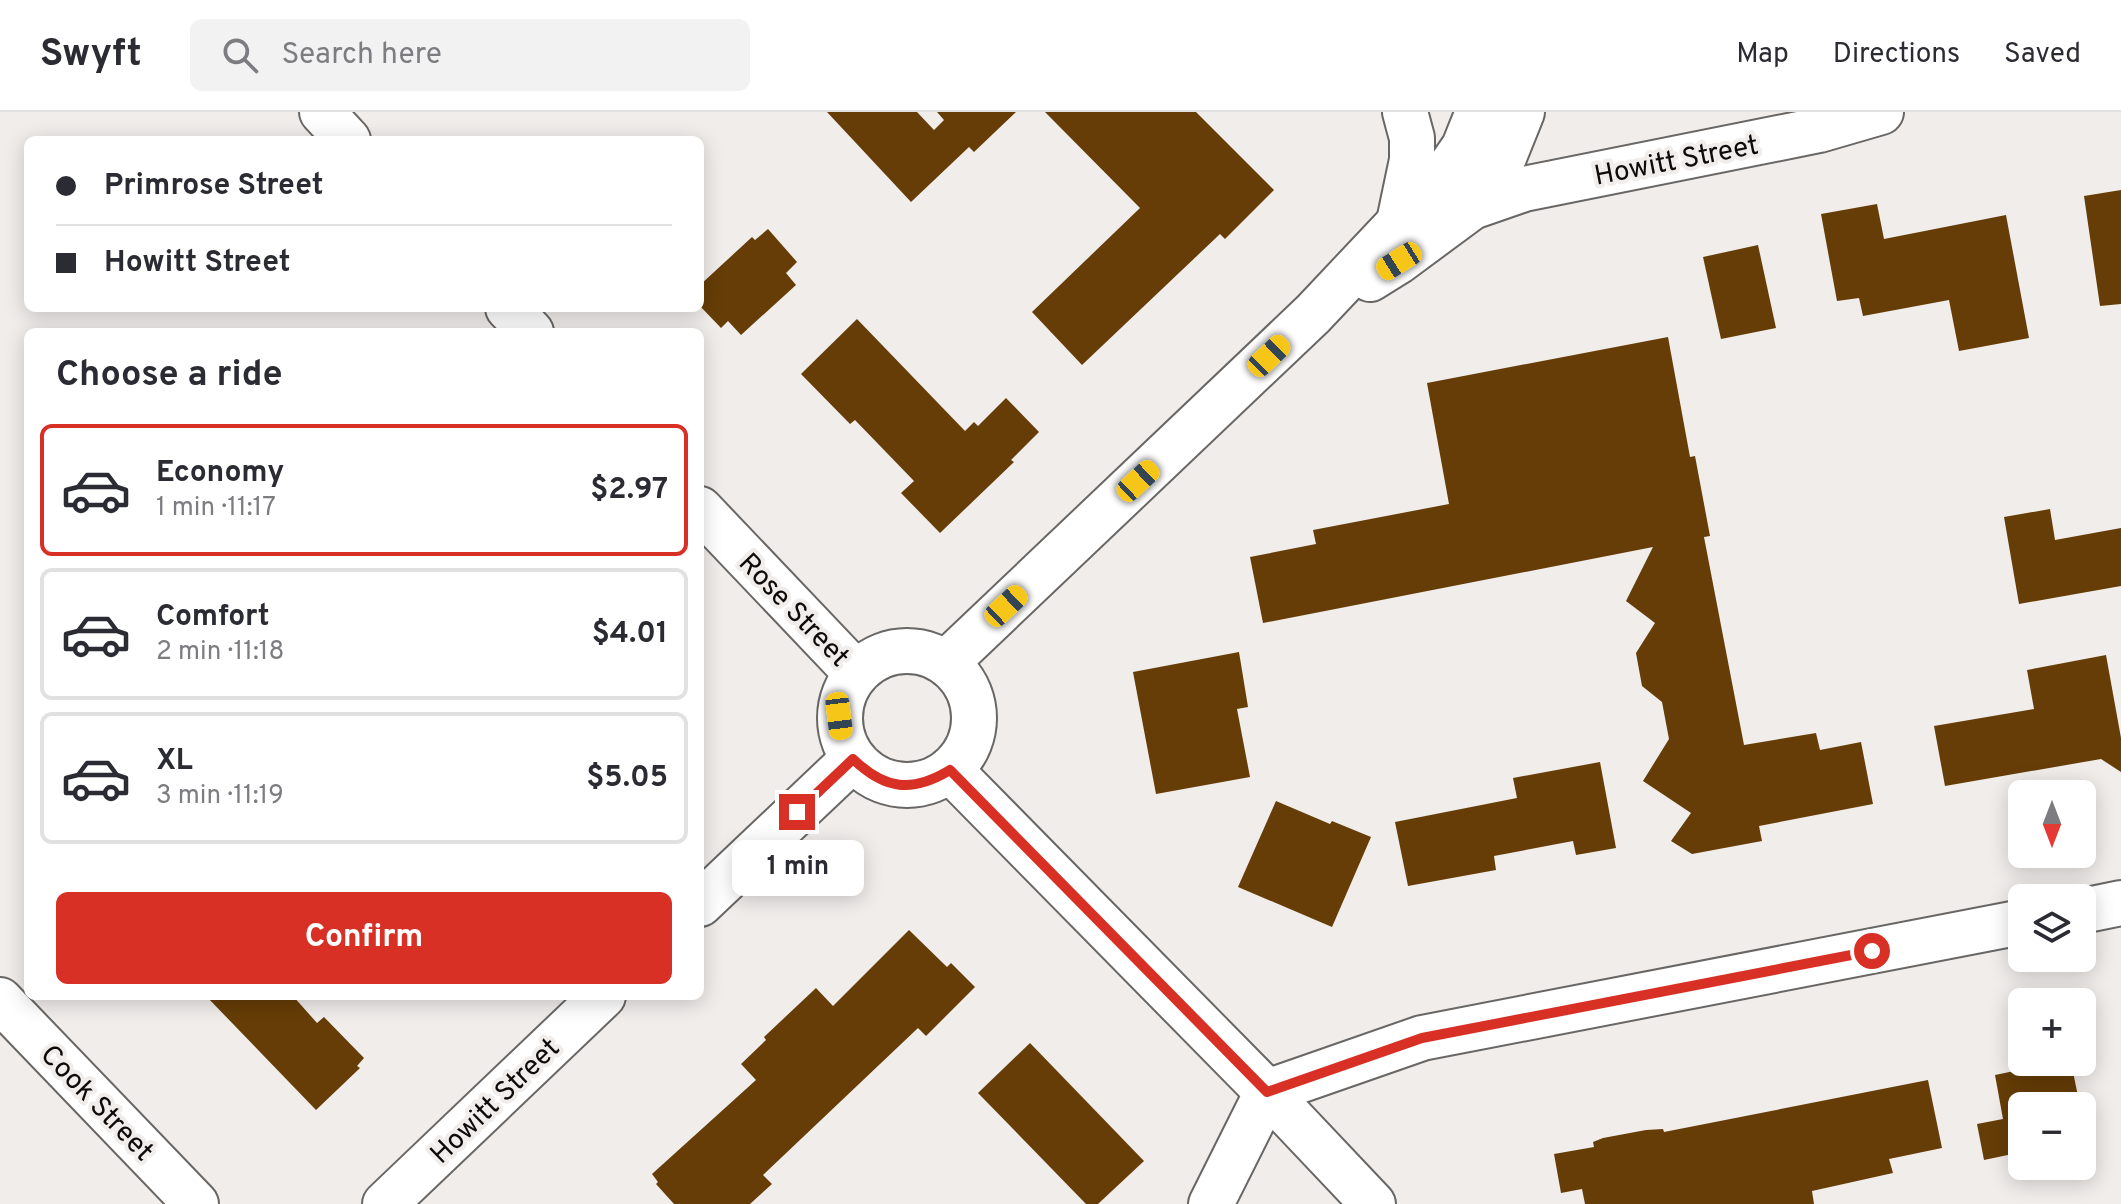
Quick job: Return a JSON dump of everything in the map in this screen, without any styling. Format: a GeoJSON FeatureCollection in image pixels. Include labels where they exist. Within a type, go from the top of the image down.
{"type":"FeatureCollection","features":[{"type":"Feature","properties":{"kind":"street"},"geometry":{"type":"LineString","coordinates":[[322,112],[344,136]]}},
{"type":"Feature","properties":{"kind":"street"},"geometry":{"type":"LineString","coordinates":[[1399,222],[1412,160],[1412,138],[1405,112]]}},
{"type":"Feature","properties":{"kind":"street","name":"Howitt Street"},"geometry":{"type":"LineString","coordinates":[[946,663],[1313,314],[1446,173],[1464,147],[1478,112]]}},
{"type":"Feature","properties":{"kind":"street","name":"Howitt Street"},"geometry":{"type":"LineString","coordinates":[[1472,207],[1500,167],[1522,112]]}},
{"type":"Feature","properties":{"kind":"street","name":"Howitt Street"},"geometry":{"type":"LineString","coordinates":[[1313,314],[1399,261],[1472,207],[1524,189],[1819,130],[1881,112]]}},
{"type":"Feature","properties":{"kind":"street"},"geometry":{"type":"LineString","coordinates":[[512,312],[527,328]]}},
{"type":"Feature","properties":{"kind":"street","name":"Rose Street"},"geometry":{"type":"LineString","coordinates":[[704,513],[856,673]]}},
{"type":"Feature","properties":{"kind":"street"},"geometry":{"type":"LineString","coordinates":[[909,651],[946,663],[961,678],[971,696],[975,716],[973,736],[964,755],[950,770],[932,781],[910,786],[888,783],[868,774],[853,759],[842,739],[839,716],[844,693],[856,673],[871,661],[889,653],[909,651]]}},
{"type":"Feature","properties":{"kind":"street"},"geometry":{"type":"LineString","coordinates":[[704,900],[853,759]]}},
{"type":"Feature","properties":{"kind":"street"},"geometry":{"type":"LineString","coordinates":[[950,770],[1373,1204]]}},
{"type":"Feature","properties":{"kind":"street"},"geometry":{"type":"LineString","coordinates":[[2096,908],[2121,903]]}},
{"type":"Feature","properties":{"kind":"street"},"geometry":{"type":"LineString","coordinates":[[1211,1204],[1267,1092],[1422,1038],[2008,925]]}},
{"type":"Feature","properties":{"kind":"street","name":"Cook Street"},"geometry":{"type":"LineString","coordinates":[[0,1000],[196,1204]]}},
{"type":"Feature","properties":{"kind":"street","name":"Howitt Street"},"geometry":{"type":"LineString","coordinates":[[385,1204],[599,1000]]}},
{"type":"Feature","properties":{"kind":"building"},"geometry":{"type":"Polygon","coordinates":[[[827,112],[917,112],[934,130],[944,120],[937,112],[1016,112],[974,152],[969,147],[911,202],[827,112]]]}},
{"type":"Feature","properties":{"kind":"building"},"geometry":{"type":"Polygon","coordinates":[[[1045,112],[1196,112],[1274,190],[1225,239],[1220,234],[1082,365],[1032,312],[1140,208],[1045,112]]]}},
{"type":"Feature","properties":{"kind":"building"},"geometry":{"type":"Polygon","coordinates":[[[2121,190],[2121,304],[2100,306],[2084,196],[2121,190]]]}},
{"type":"Feature","properties":{"kind":"building"},"geometry":{"type":"Polygon","coordinates":[[[1877,204],[1884,239],[2006,215],[2029,338],[1959,351],[1949,300],[1863,316],[1859,298],[1837,301],[1821,214],[1877,204]]]}},
{"type":"Feature","properties":{"kind":"building"},"geometry":{"type":"Polygon","coordinates":[[[768,229],[797,262],[786,273],[796,285],[741,335],[728,321],[721,328],[704,310],[704,281],[752,237],[755,240],[768,229]]]}},
{"type":"Feature","properties":{"kind":"building"},"geometry":{"type":"Polygon","coordinates":[[[1758,245],[1776,328],[1721,339],[1703,257],[1758,245]]]}},
{"type":"Feature","properties":{"kind":"building"},"geometry":{"type":"Polygon","coordinates":[[[857,319],[965,431],[974,422],[978,426],[1006,398],[1039,432],[1011,460],[1014,462],[940,533],[901,493],[914,481],[855,420],[850,424],[801,374],[857,319]]]}},
{"type":"Feature","properties":{"kind":"building"},"geometry":{"type":"Polygon","coordinates":[[[1668,337],[1690,457],[1695,456],[1710,536],[1704,537],[1744,745],[1816,733],[1820,750],[1861,742],[1873,804],[1759,826],[1762,841],[1692,854],[1671,841],[1691,813],[1643,781],[1669,739],[1662,702],[1642,686],[1636,653],[1655,623],[1626,601],[1653,547],[1263,623],[1250,557],[1316,544],[1313,530],[1449,504],[1427,383],[1668,337]]]}},
{"type":"Feature","properties":{"kind":"building"},"geometry":{"type":"Polygon","coordinates":[[[2050,509],[2055,540],[2121,528],[2121,586],[2019,604],[2004,517],[2050,509]]]}},
{"type":"Feature","properties":{"kind":"building"},"geometry":{"type":"Polygon","coordinates":[[[1239,652],[1248,707],[1237,709],[1250,777],[1156,794],[1133,672],[1239,652]]]}},
{"type":"Feature","properties":{"kind":"building"},"geometry":{"type":"Polygon","coordinates":[[[2106,655],[2121,738],[2121,772],[2101,759],[1945,786],[1934,726],[2034,709],[2027,670],[2106,655]]]}},
{"type":"Feature","properties":{"kind":"building"},"geometry":{"type":"Polygon","coordinates":[[[1600,762],[1616,848],[1576,855],[1573,841],[1494,856],[1496,870],[1408,886],[1395,822],[1517,798],[1513,778],[1600,762]]]}},
{"type":"Feature","properties":{"kind":"building"},"geometry":{"type":"Polygon","coordinates":[[[1276,801],[1371,837],[1332,927],[1238,887],[1276,801]]]}},
{"type":"Feature","properties":{"kind":"building"},"geometry":{"type":"Polygon","coordinates":[[[909,930],[947,967],[951,963],[975,987],[926,1036],[918,1028],[763,1175],[772,1184],[750,1204],[674,1204],[656,1184],[658,1182],[652,1174],[756,1080],[741,1064],[766,1040],[764,1037],[816,988],[833,1006],[909,930]]]}},
{"type":"Feature","properties":{"kind":"building"},"geometry":{"type":"Polygon","coordinates":[[[210,1000],[297,1000],[317,1023],[324,1017],[364,1058],[357,1066],[360,1068],[316,1110],[210,1000]]]}},
{"type":"Feature","properties":{"kind":"building"},"geometry":{"type":"Polygon","coordinates":[[[1030,1043],[1144,1161],[1098,1204],[1086,1204],[978,1093],[1030,1043]]]}},
{"type":"Feature","properties":{"kind":"building"},"geometry":{"type":"Polygon","coordinates":[[[2008,1072],[2008,1076],[2074,1076],[2077,1092],[2008,1092],[2008,1155],[1984,1160],[1977,1124],[2003,1119],[1995,1075],[2008,1072]]]}},
{"type":"Feature","properties":{"kind":"building"},"geometry":{"type":"Polygon","coordinates":[[[1928,1080],[1942,1148],[1889,1159],[1893,1173],[1812,1191],[1814,1204],[1585,1204],[1582,1189],[1561,1193],[1554,1154],[1594,1147],[1593,1142],[1603,1138],[1646,1130],[1663,1129],[1664,1132],[1928,1080]]]}},
{"type":"Feature","properties":{"kind":"route"},"geometry":{"type":"LineString","coordinates":[[797,812],[853,759],[868,774],[888,783],[910,786],[932,781],[950,770],[1267,1092],[1422,1038],[1872,951]]}}]}
